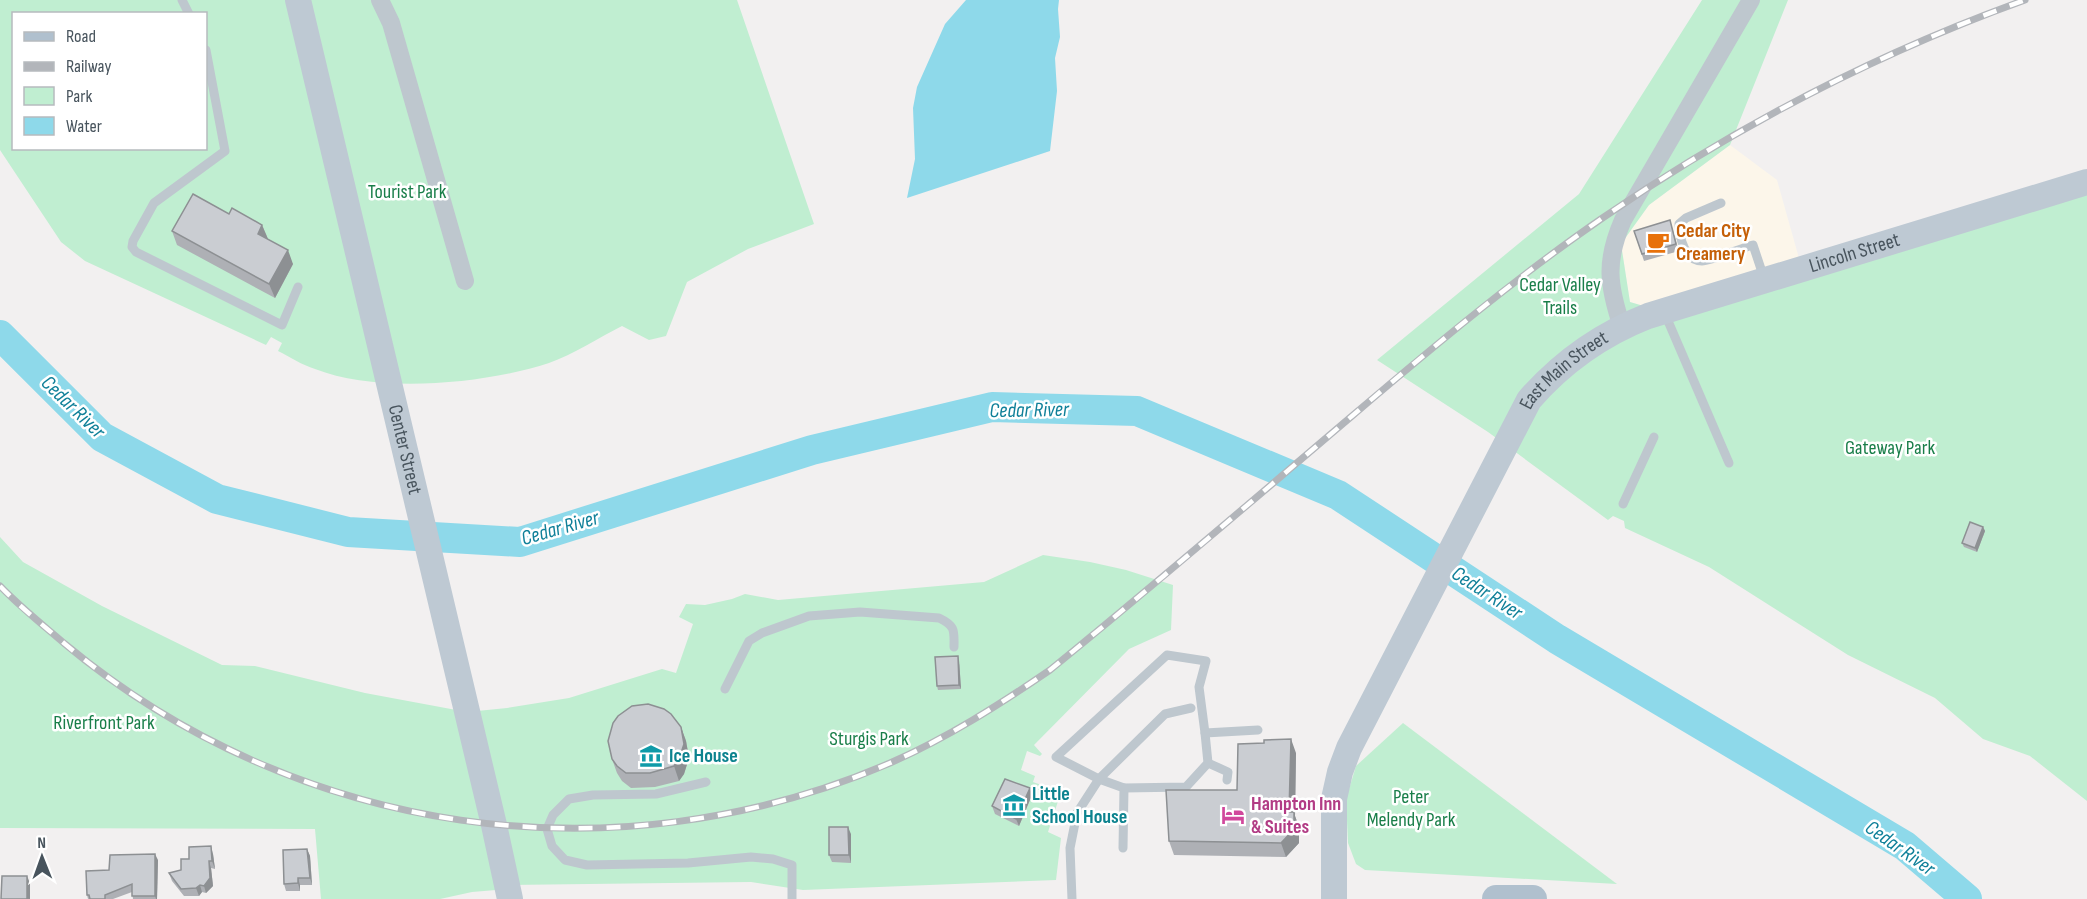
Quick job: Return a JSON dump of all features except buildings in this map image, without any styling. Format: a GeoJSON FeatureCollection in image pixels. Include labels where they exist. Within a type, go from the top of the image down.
{"type":"FeatureCollection","features":[{"type":"Feature","properties":{"kind":"main road","name":"Center Street"},"geometry":{"type":"LineString","coordinates":[[298,0],[510,899]]}},
{"type":"Feature","properties":{"kind":"main road","name":"Lincoln Street"},"geometry":{"type":"LineString","coordinates":[[1622,327],[1664,312],[2087,182]]}},
{"type":"Feature","properties":{"kind":"main road","name":"East Main Street"},"geometry":{"type":"LineString","coordinates":[[1334,899],[1334,799],[1340,772],[1349,748],[1529,399],[1593,343],[1622,327]]}},
{"type":"Feature","properties":{"kind":"main road"},"geometry":{"type":"LineString","coordinates":[[1496,899],[1533,899]]}},
{"type":"Feature","properties":{"kind":"street"},"geometry":{"type":"LineString","coordinates":[[380,0],[391,23],[465,281]]}},
{"type":"Feature","properties":{"kind":"street","name":"East Main Street"},"geometry":{"type":"LineString","coordinates":[[1622,327],[1612,296],[1609,276],[1614,240],[1623,220],[1751,0]]}},
{"type":"Feature","properties":{"kind":"lane"},"geometry":{"type":"LineString","coordinates":[[207,55],[225,151],[154,203],[132,247],[136,252],[280,330],[298,287]]}},
{"type":"Feature","properties":{"kind":"lane"},"geometry":{"type":"LineString","coordinates":[[1721,203],[1686,218],[1679,224],[1679,234],[1685,250],[1694,259],[1703,261],[1753,245],[1765,281]]}},
{"type":"Feature","properties":{"kind":"lane"},"geometry":{"type":"LineString","coordinates":[[1664,312],[1729,463]]}},
{"type":"Feature","properties":{"kind":"lane"},"geometry":{"type":"LineString","coordinates":[[1623,504],[1654,437]]}},
{"type":"Feature","properties":{"kind":"lane"},"geometry":{"type":"LineString","coordinates":[[725,689],[748,641],[762,633],[809,616],[860,612],[939,618],[949,623],[954,631],[954,647]]}},
{"type":"Feature","properties":{"kind":"lane"},"geometry":{"type":"LineString","coordinates":[[1167,655],[1206,661],[1199,687],[1208,763],[1188,790],[1124,788],[1099,779],[1056,757],[1167,655]]}},
{"type":"Feature","properties":{"kind":"lane"},"geometry":{"type":"LineString","coordinates":[[1072,899],[1070,848],[1077,813],[1099,779],[1165,714],[1191,708]]}},
{"type":"Feature","properties":{"kind":"lane"},"geometry":{"type":"LineString","coordinates":[[1205,733],[1258,730]]}},
{"type":"Feature","properties":{"kind":"lane"},"geometry":{"type":"LineString","coordinates":[[1208,763],[1228,772],[1227,780]]}},
{"type":"Feature","properties":{"kind":"lane"},"geometry":{"type":"LineString","coordinates":[[706,782],[656,794],[593,795],[569,799],[553,815],[547,829],[552,846],[565,860],[587,865],[688,863],[752,857],[773,859],[792,865],[792,899]]}},
{"type":"Feature","properties":{"kind":"lane"},"geometry":{"type":"LineString","coordinates":[[1123,848],[1124,788]]}},
{"type":"Feature","properties":{"kind":"shaded area"},"geometry":{"type":"Polygon","coordinates":[[[1730,145],[1777,180],[1802,269],[1664,312],[1630,302],[1621,244],[1649,205],[1730,145]]]}},
{"type":"Feature","properties":{"kind":"green space","name":"Tourist Park"},"geometry":{"type":"Polygon","coordinates":[[[0,0],[737,0],[814,224],[748,249],[687,282],[666,336],[649,340],[622,326],[558,360],[523,370],[463,381],[400,384],[341,377],[305,365],[278,351],[282,343],[271,337],[266,345],[85,261],[61,242],[0,150],[0,0]]]}},
{"type":"Feature","properties":{"kind":"green space","name":"Gateway Park"},"geometry":{"type":"Polygon","coordinates":[[[1702,0],[1788,0],[1730,145],[1649,205],[1621,244],[1630,302],[1664,312],[2087,182],[2087,801],[2030,756],[1983,739],[1935,698],[1848,655],[1709,567],[1625,528],[1624,521],[1613,516],[1608,520],[1488,432],[1377,360],[1579,194],[1702,0]]]}},
{"type":"Feature","properties":{"kind":"green space","name":"Sturgis Park"},"geometry":{"type":"Polygon","coordinates":[[[0,537],[23,562],[102,606],[222,665],[255,666],[365,693],[467,712],[569,698],[662,669],[676,673],[693,624],[679,617],[686,604],[705,605],[745,594],[778,600],[984,582],[1043,555],[1126,570],[1173,585],[1171,630],[1129,649],[1034,745],[1042,754],[1040,756],[1027,751],[1021,770],[1035,776],[1033,782],[1061,792],[1048,832],[1061,838],[1056,880],[803,890],[751,882],[507,885],[508,889],[472,892],[440,899],[321,899],[315,829],[0,828],[0,537]]]}},
{"type":"Feature","properties":{"kind":"green space","name":"Peter Melendy Park"},"geometry":{"type":"Polygon","coordinates":[[[1403,723],[1617,884],[1365,870],[1356,864],[1348,843],[1346,799],[1356,766],[1403,723]]]}},
{"type":"Feature","properties":{"kind":"water"},"geometry":{"type":"Polygon","coordinates":[[[966,0],[1059,0],[1060,37],[1055,58],[1057,91],[1050,151],[907,198],[915,159],[913,108],[917,87],[945,24],[966,0]]]}},
{"type":"Feature","properties":{"kind":"waterway","name":"Cedar River"},"geometry":{"type":"LineString","coordinates":[[0,335],[102,437],[217,499],[348,532],[520,542],[812,450],[992,407],[1137,411],[1338,495],[1557,639],[1905,846],[1967,899]]}},
{"type":"Feature","properties":{"kind":"railway"},"geometry":{"type":"LineString","coordinates":[[0,586],[65,644],[155,709],[253,760],[355,797],[461,820],[569,828],[677,822],[785,800],[890,763],[932,743],[1050,670],[1474,314],[1537,265],[1651,186],[1753,124],[1859,69],[1969,21],[2025,0]]}},
{"type":"Feature","properties":{"kind":"place","name":"Cedar City Creamery"},"geometry":{"type":"Point","coordinates":[1658,242]}},
{"type":"Feature","properties":{"kind":"place","name":"Ice House"},"geometry":{"type":"Point","coordinates":[651,756]}},
{"type":"Feature","properties":{"kind":"place","name":"Little School House"},"geometry":{"type":"Point","coordinates":[1014,805]}},
{"type":"Feature","properties":{"kind":"place","name":"Hampton Inn & Suites"},"geometry":{"type":"Point","coordinates":[1233,815]}},
{"type":"Feature","properties":{"kind":"park label","name":"Cedar Valley Trails"},"geometry":{"type":"Point","coordinates":[1560,296]}},
{"type":"Feature","properties":{"kind":"park label","name":"Riverfront Park"},"geometry":{"type":"Point","coordinates":[104,723]}}]}
